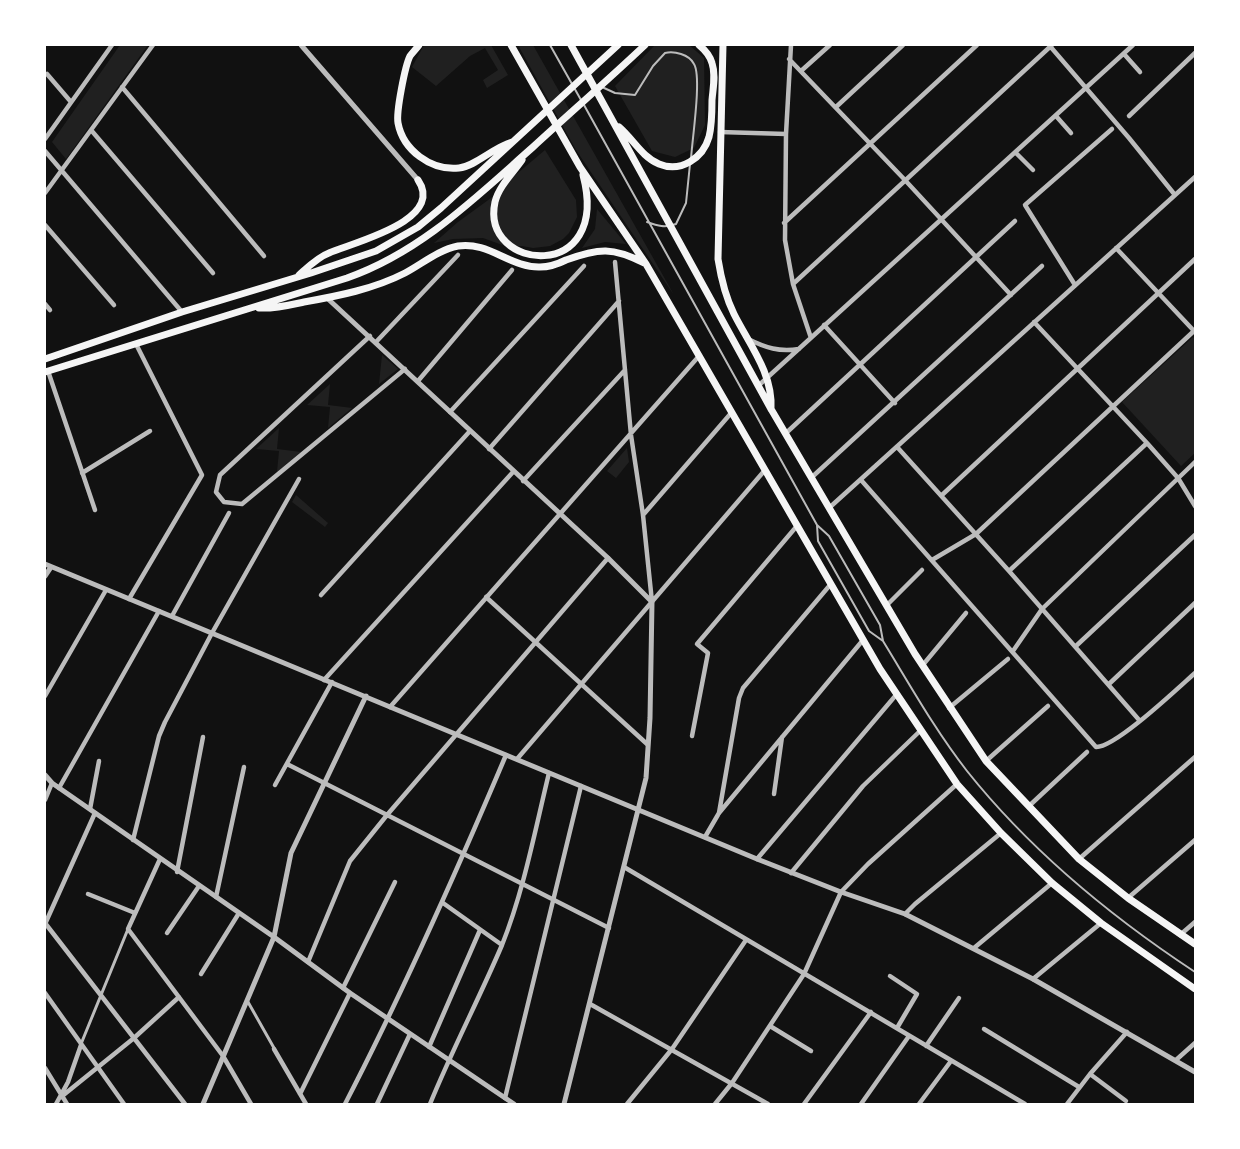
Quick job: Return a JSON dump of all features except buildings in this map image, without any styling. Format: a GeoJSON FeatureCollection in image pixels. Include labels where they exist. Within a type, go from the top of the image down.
{"type":"FeatureCollection","features":[{"type":"Feature","properties":{"kind":"main road"},"geometry":{"type":"LineString","coordinates":[[419,45],[410,56],[398,107],[398,125],[407,144],[419,156],[432,164],[459,168],[475,162],[492,150],[514,142]]}},
{"type":"Feature","properties":{"kind":"main road"},"geometry":{"type":"LineString","coordinates":[[571,45],[785,434],[949,708],[986,761],[1079,859],[1128,898],[1195,944]]}},
{"type":"Feature","properties":{"kind":"main road"},"geometry":{"type":"LineString","coordinates":[[46,372],[347,278],[383,264],[418,243],[453,217],[645,45]]}},
{"type":"Feature","properties":{"kind":"main road"},"geometry":{"type":"LineString","coordinates":[[615,124],[643,154],[661,165],[680,166],[697,156],[707,143],[710,134],[714,74],[710,58],[699,45]]}},
{"type":"Feature","properties":{"kind":"main road"},"geometry":{"type":"LineString","coordinates":[[723,45],[718,259],[722,281],[732,310],[768,378],[771,409]]}},
{"type":"Feature","properties":{"kind":"main road"},"geometry":{"type":"LineString","coordinates":[[45,359],[182,312],[297,278],[376,251],[418,227],[441,208],[615,46]]}},
{"type":"Feature","properties":{"kind":"main road"},"geometry":{"type":"LineString","coordinates":[[511,47],[580,167],[646,264],[796,527],[896,695],[957,784],[1052,883],[1101,923],[1195,989]]}},
{"type":"Feature","properties":{"kind":"main road"},"geometry":{"type":"LineString","coordinates":[[526,152],[500,190],[495,200],[494,213],[500,232],[508,244],[519,252],[536,256],[549,256],[561,252],[573,243],[583,230],[588,205],[586,185],[580,167]]}},
{"type":"Feature","properties":{"kind":"main road"},"geometry":{"type":"LineString","coordinates":[[297,278],[327,253],[371,239],[406,219],[415,210],[422,197],[421,186],[417,180]]}},
{"type":"Feature","properties":{"kind":"main road"},"geometry":{"type":"LineString","coordinates":[[254,307],[274,307],[327,298],[379,284],[445,250],[467,245],[494,252],[519,263],[539,267],[554,265],[603,249],[622,253],[646,264]]}},
{"type":"Feature","properties":{"kind":"street"},"geometry":{"type":"LineString","coordinates":[[45,139],[112,45]]}},
{"type":"Feature","properties":{"kind":"street"},"geometry":{"type":"LineString","coordinates":[[45,194],[153,45]]}},
{"type":"Feature","properties":{"kind":"street"},"geometry":{"type":"LineString","coordinates":[[301,45],[417,180]]}},
{"type":"Feature","properties":{"kind":"street"},"geometry":{"type":"LineString","coordinates":[[791,45],[784,223],[793,284],[811,338]]}},
{"type":"Feature","properties":{"kind":"street"},"geometry":{"type":"LineString","coordinates":[[801,71],[830,45]]}},
{"type":"Feature","properties":{"kind":"street"},"geometry":{"type":"LineString","coordinates":[[836,107],[903,45]]}},
{"type":"Feature","properties":{"kind":"street"},"geometry":{"type":"LineString","coordinates":[[784,223],[977,45]]}},
{"type":"Feature","properties":{"kind":"street"},"geometry":{"type":"LineString","coordinates":[[758,386],[1133,45]]}},
{"type":"Feature","properties":{"kind":"street"},"geometry":{"type":"LineString","coordinates":[[793,284],[1050,46],[1175,195]]}},
{"type":"Feature","properties":{"kind":"street"},"geometry":{"type":"LineString","coordinates":[[1129,116],[1195,53]]}},
{"type":"Feature","properties":{"kind":"street"},"geometry":{"type":"LineString","coordinates":[[1124,54],[1140,72]]}},
{"type":"Feature","properties":{"kind":"street"},"geometry":{"type":"LineString","coordinates":[[789,59],[1011,295]]}},
{"type":"Feature","properties":{"kind":"street"},"geometry":{"type":"LineString","coordinates":[[47,74],[71,102]]}},
{"type":"Feature","properties":{"kind":"street"},"geometry":{"type":"LineString","coordinates":[[122,87],[264,256]]}},
{"type":"Feature","properties":{"kind":"street"},"geometry":{"type":"LineString","coordinates":[[1056,116],[1071,133]]}},
{"type":"Feature","properties":{"kind":"street"},"geometry":{"type":"LineString","coordinates":[[1075,285],[1025,205],[1112,129]]}},
{"type":"Feature","properties":{"kind":"street"},"geometry":{"type":"LineString","coordinates":[[91,130],[213,273]]}},
{"type":"Feature","properties":{"kind":"street"},"geometry":{"type":"LineString","coordinates":[[720,132],[786,134]]}},
{"type":"Feature","properties":{"kind":"street"},"geometry":{"type":"LineString","coordinates":[[45,151],[182,312]]}},
{"type":"Feature","properties":{"kind":"street"},"geometry":{"type":"LineString","coordinates":[[1016,153],[1033,170]]}},
{"type":"Feature","properties":{"kind":"street"},"geometry":{"type":"LineString","coordinates":[[829,508],[1195,177]]}},
{"type":"Feature","properties":{"kind":"street"},"geometry":{"type":"LineString","coordinates":[[785,434],[1015,221]]}},
{"type":"Feature","properties":{"kind":"street"},"geometry":{"type":"LineString","coordinates":[[45,225],[114,305]]}},
{"type":"Feature","properties":{"kind":"street"},"geometry":{"type":"LineString","coordinates":[[932,560],[976,534],[1112,405],[1195,331],[1116,248]]}},
{"type":"Feature","properties":{"kind":"street"},"geometry":{"type":"LineString","coordinates":[[376,342],[458,255]]}},
{"type":"Feature","properties":{"kind":"street"},"geometry":{"type":"LineString","coordinates":[[942,495],[1195,259]]}},
{"type":"Feature","properties":{"kind":"street"},"geometry":{"type":"LineString","coordinates":[[564,1104],[646,778],[651,701],[652,602],[643,516],[631,435],[615,262]]}},
{"type":"Feature","properties":{"kind":"street"},"geometry":{"type":"LineString","coordinates":[[450,412],[584,266]]}},
{"type":"Feature","properties":{"kind":"street"},"geometry":{"type":"LineString","coordinates":[[811,478],[1042,266]]}},
{"type":"Feature","properties":{"kind":"street"},"geometry":{"type":"LineString","coordinates":[[418,381],[512,270]]}},
{"type":"Feature","properties":{"kind":"street"},"geometry":{"type":"LineString","coordinates":[[327,298],[608,558],[652,602]]}},
{"type":"Feature","properties":{"kind":"street"},"geometry":{"type":"LineString","coordinates":[[489,449],[619,301]]}},
{"type":"Feature","properties":{"kind":"street"},"geometry":{"type":"LineString","coordinates":[[45,304],[50,310]]}},
{"type":"Feature","properties":{"kind":"street"},"geometry":{"type":"LineString","coordinates":[[1034,322],[1148,442],[1178,478],[1195,506]]}},
{"type":"Feature","properties":{"kind":"street"},"geometry":{"type":"LineString","coordinates":[[824,325],[895,403]]}},
{"type":"Feature","properties":{"kind":"street"},"geometry":{"type":"LineString","coordinates":[[370,336],[220,476],[216,492],[224,502],[242,504],[405,369]]}},
{"type":"Feature","properties":{"kind":"street"},"geometry":{"type":"LineString","coordinates":[[747,338],[776,351],[799,349]]}},
{"type":"Feature","properties":{"kind":"street"},"geometry":{"type":"LineString","coordinates":[[129,599],[202,475],[136,344]]}},
{"type":"Feature","properties":{"kind":"street"},"geometry":{"type":"LineString","coordinates":[[390,707],[699,356]]}},
{"type":"Feature","properties":{"kind":"street"},"geometry":{"type":"LineString","coordinates":[[524,481],[625,370]]}},
{"type":"Feature","properties":{"kind":"street"},"geometry":{"type":"LineString","coordinates":[[46,372],[95,510]]}},
{"type":"Feature","properties":{"kind":"street"},"geometry":{"type":"LineString","coordinates":[[643,516],[732,412]]}},
{"type":"Feature","properties":{"kind":"street"},"geometry":{"type":"LineString","coordinates":[[82,472],[150,431]]}},
{"type":"Feature","properties":{"kind":"street"},"geometry":{"type":"LineString","coordinates":[[321,595],[470,431]]}},
{"type":"Feature","properties":{"kind":"street"},"geometry":{"type":"LineString","coordinates":[[1009,571],[1148,442]]}},
{"type":"Feature","properties":{"kind":"street"},"geometry":{"type":"LineString","coordinates":[[897,448],[942,495],[1140,721]]}},
{"type":"Feature","properties":{"kind":"street"},"geometry":{"type":"LineString","coordinates":[[1013,651],[1042,609],[1195,462]]}},
{"type":"Feature","properties":{"kind":"street"},"geometry":{"type":"LineString","coordinates":[[517,759],[765,470]]}},
{"type":"Feature","properties":{"kind":"street"},"geometry":{"type":"LineString","coordinates":[[324,680],[513,472]]}},
{"type":"Feature","properties":{"kind":"street"},"geometry":{"type":"LineString","coordinates":[[132,840],[159,736],[212,633],[299,479]]}},
{"type":"Feature","properties":{"kind":"street"},"geometry":{"type":"LineString","coordinates":[[861,480],[1096,747],[1105,746],[1140,721],[1195,673]]}},
{"type":"Feature","properties":{"kind":"street"},"geometry":{"type":"LineString","coordinates":[[172,616],[229,513]]}},
{"type":"Feature","properties":{"kind":"street"},"geometry":{"type":"LineString","coordinates":[[692,736],[708,653],[697,644],[796,527]]}},
{"type":"Feature","properties":{"kind":"street"},"geometry":{"type":"LineString","coordinates":[[1076,646],[1195,535]]}},
{"type":"Feature","properties":{"kind":"street"},"geometry":{"type":"LineString","coordinates":[[308,962],[350,861],[387,814],[608,558]]}},
{"type":"Feature","properties":{"kind":"street"},"geometry":{"type":"LineString","coordinates":[[45,576],[48,565],[638,811],[791,873],[905,914],[1033,979],[1195,1072]]}},
{"type":"Feature","properties":{"kind":"street"},"geometry":{"type":"LineString","coordinates":[[887,605],[922,570]]}},
{"type":"Feature","properties":{"kind":"street"},"geometry":{"type":"LineString","coordinates":[[719,813],[739,698],[743,688],[830,585]]}},
{"type":"Feature","properties":{"kind":"street"},"geometry":{"type":"LineString","coordinates":[[45,696],[106,590]]}},
{"type":"Feature","properties":{"kind":"street"},"geometry":{"type":"LineString","coordinates":[[486,597],[648,744]]}},
{"type":"Feature","properties":{"kind":"street"},"geometry":{"type":"LineString","coordinates":[[1109,684],[1195,603]]}},
{"type":"Feature","properties":{"kind":"street"},"geometry":{"type":"LineString","coordinates":[[59,788],[159,611]]}},
{"type":"Feature","properties":{"kind":"street"},"geometry":{"type":"LineString","coordinates":[[922,666],[966,613]]}},
{"type":"Feature","properties":{"kind":"street"},"geometry":{"type":"LineString","coordinates":[[705,837],[719,813],[863,640]]}},
{"type":"Feature","properties":{"kind":"street"},"geometry":{"type":"LineString","coordinates":[[949,708],[1008,659]]}},
{"type":"Feature","properties":{"kind":"street"},"geometry":{"type":"LineString","coordinates":[[275,785],[332,682]]}},
{"type":"Feature","properties":{"kind":"street"},"geometry":{"type":"LineString","coordinates":[[757,859],[896,695]]}},
{"type":"Feature","properties":{"kind":"street"},"geometry":{"type":"LineString","coordinates":[[203,1104],[274,937],[291,853],[366,696]]}},
{"type":"Feature","properties":{"kind":"street"},"geometry":{"type":"LineString","coordinates":[[986,761],[1048,706]]}},
{"type":"Feature","properties":{"kind":"street"},"geometry":{"type":"LineString","coordinates":[[791,873],[863,786],[920,731]]}},
{"type":"Feature","properties":{"kind":"street"},"geometry":{"type":"LineString","coordinates":[[177,872],[203,737]]}},
{"type":"Feature","properties":{"kind":"street"},"geometry":{"type":"LineString","coordinates":[[774,794],[782,737]]}},
{"type":"Feature","properties":{"kind":"street"},"geometry":{"type":"LineString","coordinates":[[1029,806],[1087,752]]}},
{"type":"Feature","properties":{"kind":"street"},"geometry":{"type":"LineString","coordinates":[[345,1104],[389,1020],[443,903],[506,755]]}},
{"type":"Feature","properties":{"kind":"street"},"geometry":{"type":"LineString","coordinates":[[1079,859],[1195,757]]}},
{"type":"Feature","properties":{"kind":"street"},"geometry":{"type":"LineString","coordinates":[[99,761],[93,811],[45,924],[185,1104]]}},
{"type":"Feature","properties":{"kind":"street"},"geometry":{"type":"LineString","coordinates":[[287,764],[609,928]]}},
{"type":"Feature","properties":{"kind":"street"},"geometry":{"type":"LineString","coordinates":[[216,897],[244,766]]}},
{"type":"Feature","properties":{"kind":"street"},"geometry":{"type":"LineString","coordinates":[[430,1104],[501,945],[521,883],[549,773]]}},
{"type":"Feature","properties":{"kind":"street"},"geometry":{"type":"LineString","coordinates":[[45,775],[52,783],[177,872],[514,1104]]}},
{"type":"Feature","properties":{"kind":"street"},"geometry":{"type":"LineString","coordinates":[[45,800],[52,783]]}},
{"type":"Feature","properties":{"kind":"street"},"geometry":{"type":"LineString","coordinates":[[715,1104],[732,1083],[804,974],[841,892],[868,864],[957,784]]}},
{"type":"Feature","properties":{"kind":"street"},"geometry":{"type":"LineString","coordinates":[[505,1098],[581,786]]}},
{"type":"Feature","properties":{"kind":"street"},"geometry":{"type":"LineString","coordinates":[[905,914],[1001,832]]}},
{"type":"Feature","properties":{"kind":"street"},"geometry":{"type":"LineString","coordinates":[[1128,898],[1195,840]]}},
{"type":"Feature","properties":{"kind":"street"},"geometry":{"type":"LineString","coordinates":[[56,1104],[61,1097],[100,994],[160,859]]}},
{"type":"Feature","properties":{"kind":"street"},"geometry":{"type":"LineString","coordinates":[[624,867],[1025,1104]]}},
{"type":"Feature","properties":{"kind":"street"},"geometry":{"type":"LineString","coordinates":[[343,988],[395,882]]}},
{"type":"Feature","properties":{"kind":"street"},"geometry":{"type":"LineString","coordinates":[[974,948],[1052,883]]}},
{"type":"Feature","properties":{"kind":"street"},"geometry":{"type":"LineString","coordinates":[[167,933],[199,886]]}},
{"type":"Feature","properties":{"kind":"street"},"geometry":{"type":"LineString","coordinates":[[88,894],[135,913]]}},
{"type":"Feature","properties":{"kind":"street"},"geometry":{"type":"LineString","coordinates":[[443,903],[501,945]]}},
{"type":"Feature","properties":{"kind":"street"},"geometry":{"type":"LineString","coordinates":[[201,974],[239,913]]}},
{"type":"Feature","properties":{"kind":"street"},"geometry":{"type":"LineString","coordinates":[[1180,935],[1195,922]]}},
{"type":"Feature","properties":{"kind":"street"},"geometry":{"type":"LineString","coordinates":[[1033,979],[1101,923]]}},
{"type":"Feature","properties":{"kind":"street"},"geometry":{"type":"LineString","coordinates":[[128,929],[223,1056],[251,1104]]}},
{"type":"Feature","properties":{"kind":"street"},"geometry":{"type":"LineString","coordinates":[[429,1047],[480,930]]}},
{"type":"Feature","properties":{"kind":"street"},"geometry":{"type":"LineString","coordinates":[[627,1104],[672,1050],[746,940]]}},
{"type":"Feature","properties":{"kind":"street"},"geometry":{"type":"LineString","coordinates":[[890,976],[917,994],[897,1028]]}},
{"type":"Feature","properties":{"kind":"street"},"geometry":{"type":"LineString","coordinates":[[45,993],[124,1104]]}},
{"type":"Feature","properties":{"kind":"street"},"geometry":{"type":"LineString","coordinates":[[300,1094],[350,993]]}},
{"type":"Feature","properties":{"kind":"street"},"geometry":{"type":"LineString","coordinates":[[61,1097],[134,1038],[179,997]]}},
{"type":"Feature","properties":{"kind":"street"},"geometry":{"type":"LineString","coordinates":[[926,1046],[959,998]]}},
{"type":"Feature","properties":{"kind":"street"},"geometry":{"type":"LineString","coordinates":[[246,1001],[306,1104]]}},
{"type":"Feature","properties":{"kind":"street"},"geometry":{"type":"LineString","coordinates":[[590,1004],[768,1104]]}},
{"type":"Feature","properties":{"kind":"street"},"geometry":{"type":"LineString","coordinates":[[804,1104],[871,1012]]}},
{"type":"Feature","properties":{"kind":"street"},"geometry":{"type":"LineString","coordinates":[[770,1026],[811,1052]]}},
{"type":"Feature","properties":{"kind":"street"},"geometry":{"type":"LineString","coordinates":[[984,1029],[1079,1087]]}},
{"type":"Feature","properties":{"kind":"street"},"geometry":{"type":"LineString","coordinates":[[1067,1104],[1127,1032]]}},
{"type":"Feature","properties":{"kind":"street"},"geometry":{"type":"LineString","coordinates":[[377,1104],[410,1034]]}},
{"type":"Feature","properties":{"kind":"street"},"geometry":{"type":"LineString","coordinates":[[861,1104],[909,1036]]}},
{"type":"Feature","properties":{"kind":"street"},"geometry":{"type":"LineString","coordinates":[[1176,1060],[1195,1043]]}},
{"type":"Feature","properties":{"kind":"street"},"geometry":{"type":"LineString","coordinates":[[919,1104],[951,1061]]}},
{"type":"Feature","properties":{"kind":"street"},"geometry":{"type":"LineString","coordinates":[[45,1068],[66,1104]]}},
{"type":"Feature","properties":{"kind":"street"},"geometry":{"type":"LineString","coordinates":[[1090,1074],[1126,1101]]}},
{"type":"Feature","properties":{"kind":"street"},"geometry":{"type":"LineString","coordinates":[[1009,1104],[1014,1098]]}},
{"type":"Feature","properties":{"kind":"lane"},"geometry":{"type":"LineString","coordinates":[[550,45],[817,525],[829,536],[880,625],[882,641]]}},
{"type":"Feature","properties":{"kind":"lane"},"geometry":{"type":"LineString","coordinates":[[592,82],[615,93],[631,95],[637,93],[652,66],[664,53],[681,54],[690,58],[696,65],[698,84],[686,203],[676,224],[667,228],[647,222]]}},
{"type":"Feature","properties":{"kind":"lane"},"geometry":{"type":"LineString","coordinates":[[817,525],[818,541],[869,631],[882,641],[944,740],[978,784],[1055,864],[1099,902],[1195,972]]}},
{"type":"Feature","properties":{"kind":"shaded area"},"geometry":{"type":"Polygon","coordinates":[[[120,45],[148,45],[66,159],[52,142],[120,45]]]}},
{"type":"Feature","properties":{"kind":"shaded area"},"geometry":{"type":"Polygon","coordinates":[[[424,45],[491,45],[508,75],[487,88],[483,80],[498,70],[485,48],[470,56],[436,86],[412,67],[424,45]]]}},
{"type":"Feature","properties":{"kind":"shaded area"},"geometry":{"type":"Polygon","coordinates":[[[518,45],[533,45],[674,295],[576,150],[518,45]]]}},
{"type":"Feature","properties":{"kind":"shaded area"},"geometry":{"type":"Polygon","coordinates":[[[655,45],[689,45],[704,58],[705,125],[694,148],[675,157],[652,151],[615,86],[655,45]]]}},
{"type":"Feature","properties":{"kind":"shaded area"},"geometry":{"type":"Polygon","coordinates":[[[545,150],[576,200],[577,217],[569,233],[563,239],[550,246],[533,248],[505,246],[483,238],[453,239],[434,243],[458,222],[502,190],[506,183],[545,150]]]}},
{"type":"Feature","properties":{"kind":"shaded area"},"geometry":{"type":"Polygon","coordinates":[[[597,209],[626,244],[605,242],[582,248],[595,229],[597,209]]]}},
{"type":"Feature","properties":{"kind":"shaded area"},"geometry":{"type":"Polygon","coordinates":[[[1193,337],[1195,339],[1195,453],[1181,466],[1122,402],[1193,337]]]}},
{"type":"Feature","properties":{"kind":"shaded area"},"geometry":{"type":"Polygon","coordinates":[[[382,355],[398,369],[379,384],[382,355]]]}},
{"type":"Feature","properties":{"kind":"shaded area"},"geometry":{"type":"Polygon","coordinates":[[[330,384],[328,405],[352,408],[328,428],[330,407],[307,405],[330,384]]]}},
{"type":"Feature","properties":{"kind":"shaded area"},"geometry":{"type":"Polygon","coordinates":[[[279,428],[277,449],[301,452],[277,472],[279,451],[256,449],[279,428]]]}},
{"type":"Feature","properties":{"kind":"shaded area"},"geometry":{"type":"Polygon","coordinates":[[[627,448],[629,462],[616,478],[607,471],[627,448]]]}},
{"type":"Feature","properties":{"kind":"shaded area"},"geometry":{"type":"Polygon","coordinates":[[[296,495],[328,523],[325,527],[292,502],[296,495]]]}}]}
